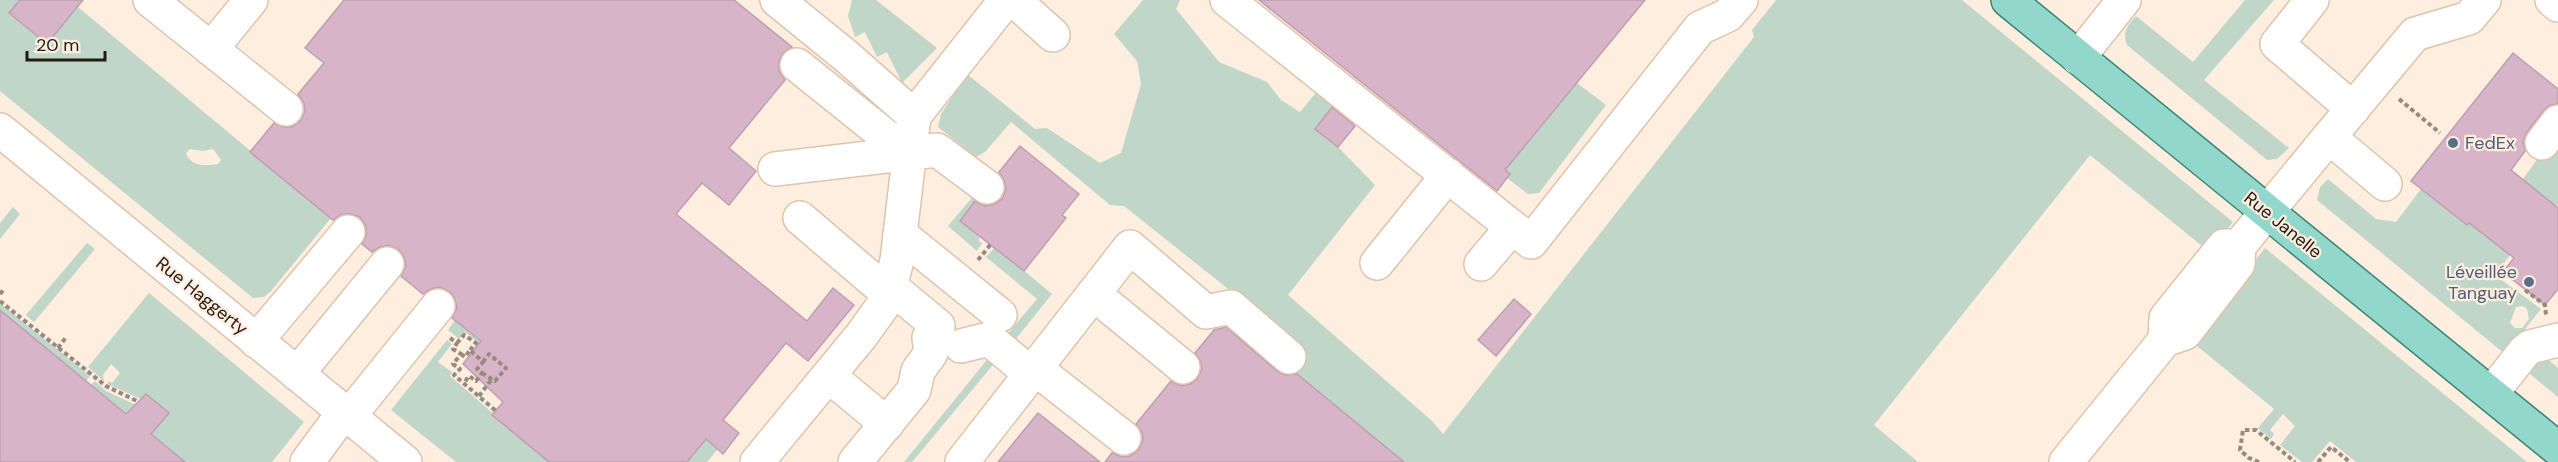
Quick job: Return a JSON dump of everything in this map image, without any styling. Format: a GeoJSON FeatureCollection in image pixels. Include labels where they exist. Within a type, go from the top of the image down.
{"type":"FeatureCollection","features":[{"type":"Feature","properties":{"kind":"main road","name":"Rue Janelle"},"geometry":{"type":"LineString","coordinates":[[2008,0],[2558,449]]}},
{"type":"Feature","properties":{"kind":"street"},"geometry":{"type":"LineString","coordinates":[[150,0],[286,109]]}},
{"type":"Feature","properties":{"kind":"street"},"geometry":{"type":"LineString","coordinates":[[211,49],[251,0]]}},
{"type":"Feature","properties":{"kind":"street"},"geometry":{"type":"LineString","coordinates":[[777,0],[846,56],[914,116]]}},
{"type":"Feature","properties":{"kind":"street"},"geometry":{"type":"LineString","coordinates":[[757,462],[877,317],[890,290],[900,234],[914,116],[1006,0]]}},
{"type":"Feature","properties":{"kind":"street"},"geometry":{"type":"LineString","coordinates":[[1014,0],[1053,35]]}},
{"type":"Feature","properties":{"kind":"street"},"geometry":{"type":"LineString","coordinates":[[1227,0],[1355,113],[1448,175],[1531,242],[1700,28],[1728,15],[1741,0]]}},
{"type":"Feature","properties":{"kind":"street"},"geometry":{"type":"LineString","coordinates":[[2078,58],[2124,0]]}},
{"type":"Feature","properties":{"kind":"street"},"geometry":{"type":"LineString","coordinates":[[2312,0],[2277,44],[2353,109]]}},
{"type":"Feature","properties":{"kind":"street"},"geometry":{"type":"LineString","coordinates":[[2066,462],[2165,340],[2166,318],[2224,246],[2240,246],[2415,34],[2469,18],[2484,0]]}},
{"type":"Feature","properties":{"kind":"street"},"geometry":{"type":"LineString","coordinates":[[2552,0],[2558,4]]}},
{"type":"Feature","properties":{"kind":"street"},"geometry":{"type":"LineString","coordinates":[[797,64],[908,154]]}},
{"type":"Feature","properties":{"kind":"street"},"geometry":{"type":"LineString","coordinates":[[2329,137],[2385,184]]}},
{"type":"Feature","properties":{"kind":"street","name":"Rue Haggerty"},"geometry":{"type":"LineString","coordinates":[[3,139],[405,462]]}},
{"type":"Feature","properties":{"kind":"street"},"geometry":{"type":"LineString","coordinates":[[775,169],[937,150],[987,187]]}},
{"type":"Feature","properties":{"kind":"street"},"geometry":{"type":"LineString","coordinates":[[1377,263],[1448,175]]}},
{"type":"Feature","properties":{"kind":"street"},"geometry":{"type":"LineString","coordinates":[[800,218],[959,344]]}},
{"type":"Feature","properties":{"kind":"street"},"geometry":{"type":"LineString","coordinates":[[1481,264],[1512,227]]}},
{"type":"Feature","properties":{"kind":"street"},"geometry":{"type":"LineString","coordinates":[[256,341],[348,232]]}},
{"type":"Feature","properties":{"kind":"street"},"geometry":{"type":"LineString","coordinates":[[900,234],[1000,315]]}},
{"type":"Feature","properties":{"kind":"street"},"geometry":{"type":"LineString","coordinates":[[962,462],[1130,247],[1206,312],[1231,307],[1289,357]]}},
{"type":"Feature","properties":{"kind":"street"},"geometry":{"type":"LineString","coordinates":[[297,374],[387,264]]}},
{"type":"Feature","properties":{"kind":"street"},"geometry":{"type":"LineString","coordinates":[[1094,294],[1183,368]]}},
{"type":"Feature","properties":{"kind":"street"},"geometry":{"type":"LineString","coordinates":[[307,462],[438,306]]}},
{"type":"Feature","properties":{"kind":"street"},"geometry":{"type":"LineString","coordinates":[[855,462],[914,390],[918,371],[931,353],[929,338],[959,344],[989,339],[1124,438]]}},
{"type":"Feature","properties":{"kind":"street"},"geometry":{"type":"LineString","coordinates":[[2491,394],[2530,347],[2558,340]]}},
{"type":"Feature","properties":{"kind":"street"},"geometry":{"type":"LineString","coordinates":[[829,376],[887,424]]}},
{"type":"Feature","properties":{"kind":"path"},"geometry":{"type":"LineString","coordinates":[[2377,80],[2440,133]]}},
{"type":"Feature","properties":{"kind":"path"},"geometry":{"type":"LineString","coordinates":[[982,254],[991,244]]}},
{"type":"Feature","properties":{"kind":"path"},"geometry":{"type":"LineString","coordinates":[[0,294],[4,289]]}},
{"type":"Feature","properties":{"kind":"path"},"geometry":{"type":"LineString","coordinates":[[2525,290],[2545,305]]}},
{"type":"Feature","properties":{"kind":"path"},"geometry":{"type":"LineString","coordinates":[[0,301],[106,386],[139,402]]}},
{"type":"Feature","properties":{"kind":"path"},"geometry":{"type":"LineString","coordinates":[[464,335],[476,343],[465,357],[453,349],[457,343],[464,335]]}},
{"type":"Feature","properties":{"kind":"path"},"geometry":{"type":"LineString","coordinates":[[58,348],[67,336]]}},
{"type":"Feature","properties":{"kind":"path"},"geometry":{"type":"LineString","coordinates":[[451,338],[457,343]]}},
{"type":"Feature","properties":{"kind":"path"},"geometry":{"type":"LineString","coordinates":[[470,350],[483,362]]}},
{"type":"Feature","properties":{"kind":"path"},"geometry":{"type":"LineString","coordinates":[[461,354],[453,363],[460,369],[454,375],[496,411]]}},
{"type":"Feature","properties":{"kind":"path"},"geometry":{"type":"LineString","coordinates":[[489,354],[506,368],[495,381],[483,373],[477,369],[489,354]]}},
{"type":"Feature","properties":{"kind":"path"},"geometry":{"type":"LineString","coordinates":[[464,383],[469,376],[476,381],[483,373]]}},
{"type":"Feature","properties":{"kind":"path"},"geometry":{"type":"LineString","coordinates":[[478,396],[492,379]]}},
{"type":"Feature","properties":{"kind":"path"},"geometry":{"type":"LineString","coordinates":[[2259,462],[2249,458],[2240,450],[2243,430],[2256,430],[2295,462]]}},
{"type":"Feature","properties":{"kind":"path"},"geometry":{"type":"LineString","coordinates":[[2318,462],[2331,447],[2350,462]]}},
{"type":"Feature","properties":{"kind":"green space"},"geometry":{"type":"Polygon","coordinates":[[[0,0],[20,0],[9,14],[47,44],[78,7],[331,218],[271,291],[264,297],[253,298],[0,91],[0,0]],[[190,149],[186,153],[191,161],[199,164],[218,164],[221,160],[213,149],[203,151],[190,149]]]}},
{"type":"Feature","properties":{"kind":"green space"},"geometry":{"type":"Polygon","coordinates":[[[852,0],[876,0],[937,48],[902,83],[887,52],[877,57],[865,32],[855,37],[848,16],[852,0]]]}},
{"type":"Feature","properties":{"kind":"green space"},"geometry":{"type":"Polygon","coordinates":[[[1143,0],[1180,0],[1176,9],[1219,62],[1267,82],[1281,100],[1300,112],[1319,89],[1335,102],[1315,129],[1338,147],[1375,185],[1288,295],[1432,421],[1443,434],[1754,37],[1752,30],[1776,0],[1962,0],[2233,222],[2157,318],[2207,250],[2090,155],[1874,425],[1918,462],[1404,462],[1297,374],[1295,354],[1242,300],[1124,206],[1110,205],[1011,122],[985,152],[976,157],[938,127],[941,114],[967,74],[1035,129],[1047,128],[1100,163],[1121,153],[1141,84],[1137,61],[1114,34],[1143,0]]]}},
{"type":"Feature","properties":{"kind":"green space"},"geometry":{"type":"Polygon","coordinates":[[[2245,0],[2274,0],[2204,80],[2289,148],[2277,159],[2267,160],[2127,45],[2125,36],[2126,29],[2136,16],[2193,62],[2245,0]]]}},
{"type":"Feature","properties":{"kind":"green space"},"geometry":{"type":"Polygon","coordinates":[[[1577,83],[1606,105],[1539,193],[1528,194],[1507,178],[1510,174],[1505,170],[1577,83]]]}},
{"type":"Feature","properties":{"kind":"green space"},"geometry":{"type":"Polygon","coordinates":[[[2558,130],[2558,205],[2499,246],[2510,255],[2495,275],[2541,309],[2505,354],[2317,200],[2320,187],[2328,179],[2376,219],[2396,222],[2421,189],[2467,225],[2495,190],[2508,200],[2558,130]],[[2523,306],[2516,307],[2510,323],[2515,328],[2522,328],[2529,319],[2527,309],[2523,306]]]}},
{"type":"Feature","properties":{"kind":"green space"},"geometry":{"type":"Polygon","coordinates":[[[975,194],[978,197],[960,221],[979,237],[982,243],[977,251],[948,226],[975,194]]]}},
{"type":"Feature","properties":{"kind":"green space"},"geometry":{"type":"Polygon","coordinates":[[[13,207],[20,214],[0,239],[0,223],[13,207]]]}},
{"type":"Feature","properties":{"kind":"green space"},"geometry":{"type":"Polygon","coordinates":[[[87,243],[95,249],[34,322],[26,315],[87,243]]]}},
{"type":"Feature","properties":{"kind":"green space"},"geometry":{"type":"Polygon","coordinates":[[[995,247],[1052,294],[1011,345],[1003,339],[1037,299],[986,257],[995,247]]]}},
{"type":"Feature","properties":{"kind":"green space"},"geometry":{"type":"Polygon","coordinates":[[[2265,248],[2527,462],[2356,462],[2330,441],[2312,462],[2302,462],[2280,445],[2295,426],[2283,414],[2270,430],[2274,434],[2271,439],[2258,428],[2274,409],[2191,341],[2265,248]]]}},
{"type":"Feature","properties":{"kind":"green space"},"geometry":{"type":"Polygon","coordinates":[[[149,293],[304,422],[272,462],[185,462],[91,385],[95,381],[106,391],[136,405],[132,411],[155,430],[168,413],[146,394],[141,399],[107,384],[109,381],[112,383],[120,373],[111,364],[103,375],[104,381],[88,367],[149,293]]]}},
{"type":"Feature","properties":{"kind":"green space"},"geometry":{"type":"Polygon","coordinates":[[[0,303],[90,376],[86,381],[0,310],[0,303]]]}},
{"type":"Feature","properties":{"kind":"green space"},"geometry":{"type":"Polygon","coordinates":[[[455,320],[490,349],[483,357],[473,348],[478,343],[465,332],[459,339],[448,330],[455,320]]]}},
{"type":"Feature","properties":{"kind":"green space"},"geometry":{"type":"Polygon","coordinates":[[[447,340],[452,344],[438,362],[452,372],[450,376],[549,462],[456,462],[391,410],[447,340]]]}},
{"type":"Feature","properties":{"kind":"green space"},"geometry":{"type":"Polygon","coordinates":[[[2541,354],[2558,368],[2558,397],[2525,370],[2541,354]]]}},
{"type":"Feature","properties":{"kind":"green space"},"geometry":{"type":"Polygon","coordinates":[[[991,355],[997,360],[912,462],[904,462],[991,355]]]}},
{"type":"Feature","properties":{"kind":"green space"},"geometry":{"type":"Polygon","coordinates":[[[706,439],[718,449],[707,462],[687,462],[706,439]]]}},
{"type":"Feature","properties":{"kind":"building"},"geometry":{"type":"Polygon","coordinates":[[[20,0],[83,0],[47,44],[9,13],[20,0]]]}},
{"type":"Feature","properties":{"kind":"building"},"geometry":{"type":"Polygon","coordinates":[[[344,0],[734,0],[792,47],[783,53],[779,62],[779,71],[785,80],[729,148],[756,171],[729,205],[702,183],[676,214],[807,321],[833,288],[854,305],[808,361],[786,343],[723,420],[739,433],[723,454],[706,439],[687,462],[549,462],[492,415],[503,402],[463,364],[481,341],[452,318],[457,308],[450,292],[440,287],[423,294],[401,276],[406,266],[399,250],[389,245],[372,252],[362,244],[366,236],[366,226],[360,217],[342,214],[333,220],[250,152],[274,123],[283,127],[292,127],[301,120],[305,111],[304,103],[298,94],[324,63],[305,48],[344,0]]]}},
{"type":"Feature","properties":{"kind":"building"},"geometry":{"type":"Polygon","coordinates":[[[1259,0],[1645,0],[1505,170],[1510,174],[1497,191],[1259,0]]]}},
{"type":"Feature","properties":{"kind":"building"},"geometry":{"type":"Polygon","coordinates":[[[2513,53],[2558,89],[2558,104],[2550,105],[2544,110],[2527,132],[2523,141],[2525,151],[2511,170],[2558,208],[2558,289],[2545,305],[2503,272],[2514,258],[2411,181],[2513,53]]]}},
{"type":"Feature","properties":{"kind":"building"},"geometry":{"type":"Polygon","coordinates":[[[1332,107],[1355,126],[1338,147],[1315,129],[1332,107]]]}},
{"type":"Feature","properties":{"kind":"building"},"geometry":{"type":"Polygon","coordinates":[[[1020,146],[1079,194],[1062,215],[1066,218],[1024,271],[960,221],[975,201],[985,206],[1002,199],[1006,189],[999,172],[1020,146]]]}},
{"type":"Feature","properties":{"kind":"building"},"geometry":{"type":"Polygon","coordinates":[[[1514,299],[1531,314],[1496,356],[1478,340],[1514,299]]]}},
{"type":"Feature","properties":{"kind":"building"},"geometry":{"type":"Polygon","coordinates":[[[0,310],[126,414],[146,394],[169,413],[151,434],[185,462],[0,462],[0,310]]]}},
{"type":"Feature","properties":{"kind":"building"},"geometry":{"type":"Polygon","coordinates":[[[1226,327],[1277,371],[1286,375],[1297,374],[1404,462],[1105,462],[1112,453],[1122,457],[1130,456],[1138,450],[1143,440],[1142,432],[1136,424],[1171,381],[1181,386],[1197,379],[1202,369],[1195,353],[1214,330],[1226,327]]]}},
{"type":"Feature","properties":{"kind":"building"},"geometry":{"type":"Polygon","coordinates":[[[1038,413],[1100,462],[998,462],[1038,413]]]}},
{"type":"Feature","properties":{"kind":"place","name":"FedEx"},"geometry":{"type":"Point","coordinates":[2453,143]}},
{"type":"Feature","properties":{"kind":"place","name":"Léveillée Tanguay"},"geometry":{"type":"Point","coordinates":[2529,282]}}]}
